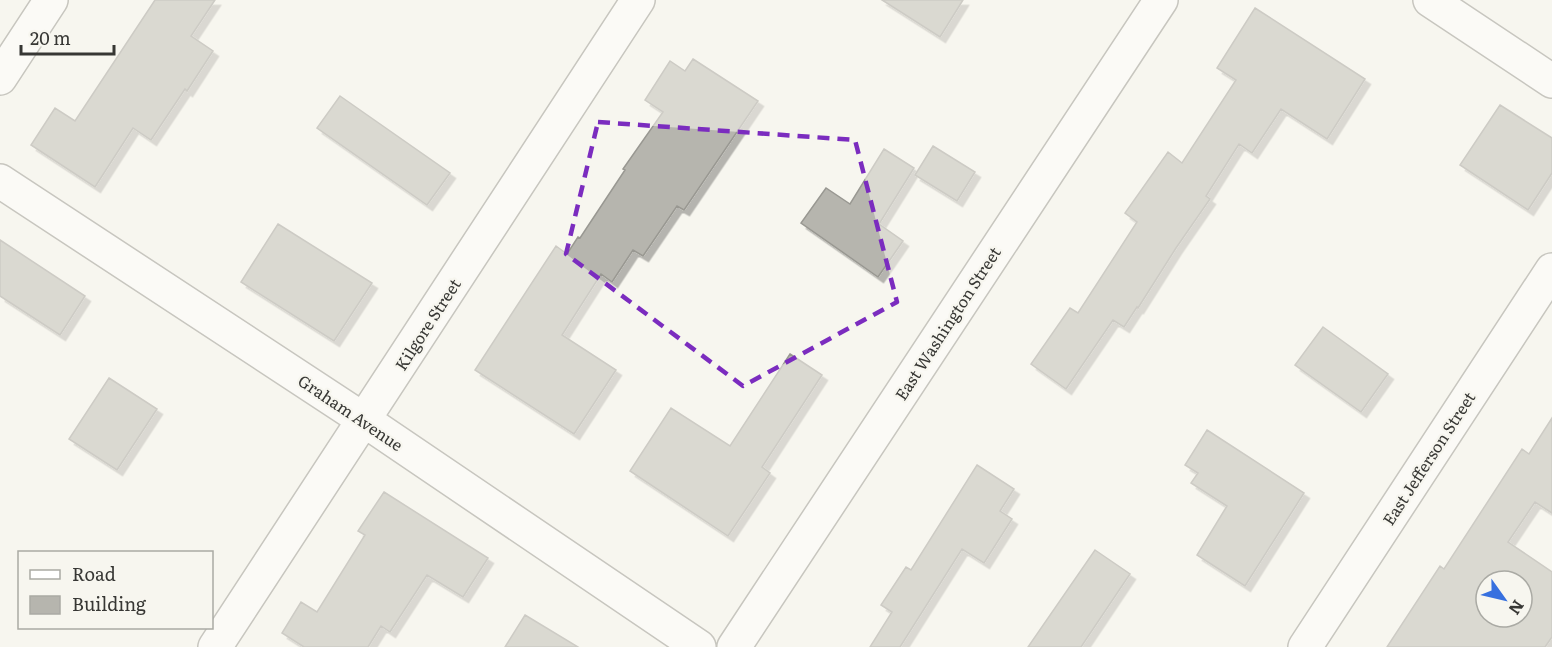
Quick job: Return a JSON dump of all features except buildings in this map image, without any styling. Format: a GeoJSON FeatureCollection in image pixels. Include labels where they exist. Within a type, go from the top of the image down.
{"type":"FeatureCollection","features":[{"type":"Feature","properties":{"kind":"street"},"geometry":{"type":"LineString","coordinates":[[0,78],[51,0]]}},
{"type":"Feature","properties":{"kind":"street","name":"Kilgore Street"},"geometry":{"type":"LineString","coordinates":[[215,647],[638,0]]}},
{"type":"Feature","properties":{"kind":"street","name":"East Washington Street"},"geometry":{"type":"LineString","coordinates":[[734,647],[1161,0]]}},
{"type":"Feature","properties":{"kind":"street"},"geometry":{"type":"LineString","coordinates":[[1430,0],[1552,81]]}},
{"type":"Feature","properties":{"kind":"street","name":"Graham Avenue"},"geometry":{"type":"LineString","coordinates":[[0,181],[364,420],[699,647]]}},
{"type":"Feature","properties":{"kind":"street","name":"East Jefferson Street"},"geometry":{"type":"LineString","coordinates":[[1305,647],[1552,270]]}},
{"type":"Feature","properties":{"kind":"highlighted area"},"geometry":{"type":"Polygon","coordinates":[[[598,122],[855,140],[897,302],[743,386],[566,254],[598,122]]]}}]}
